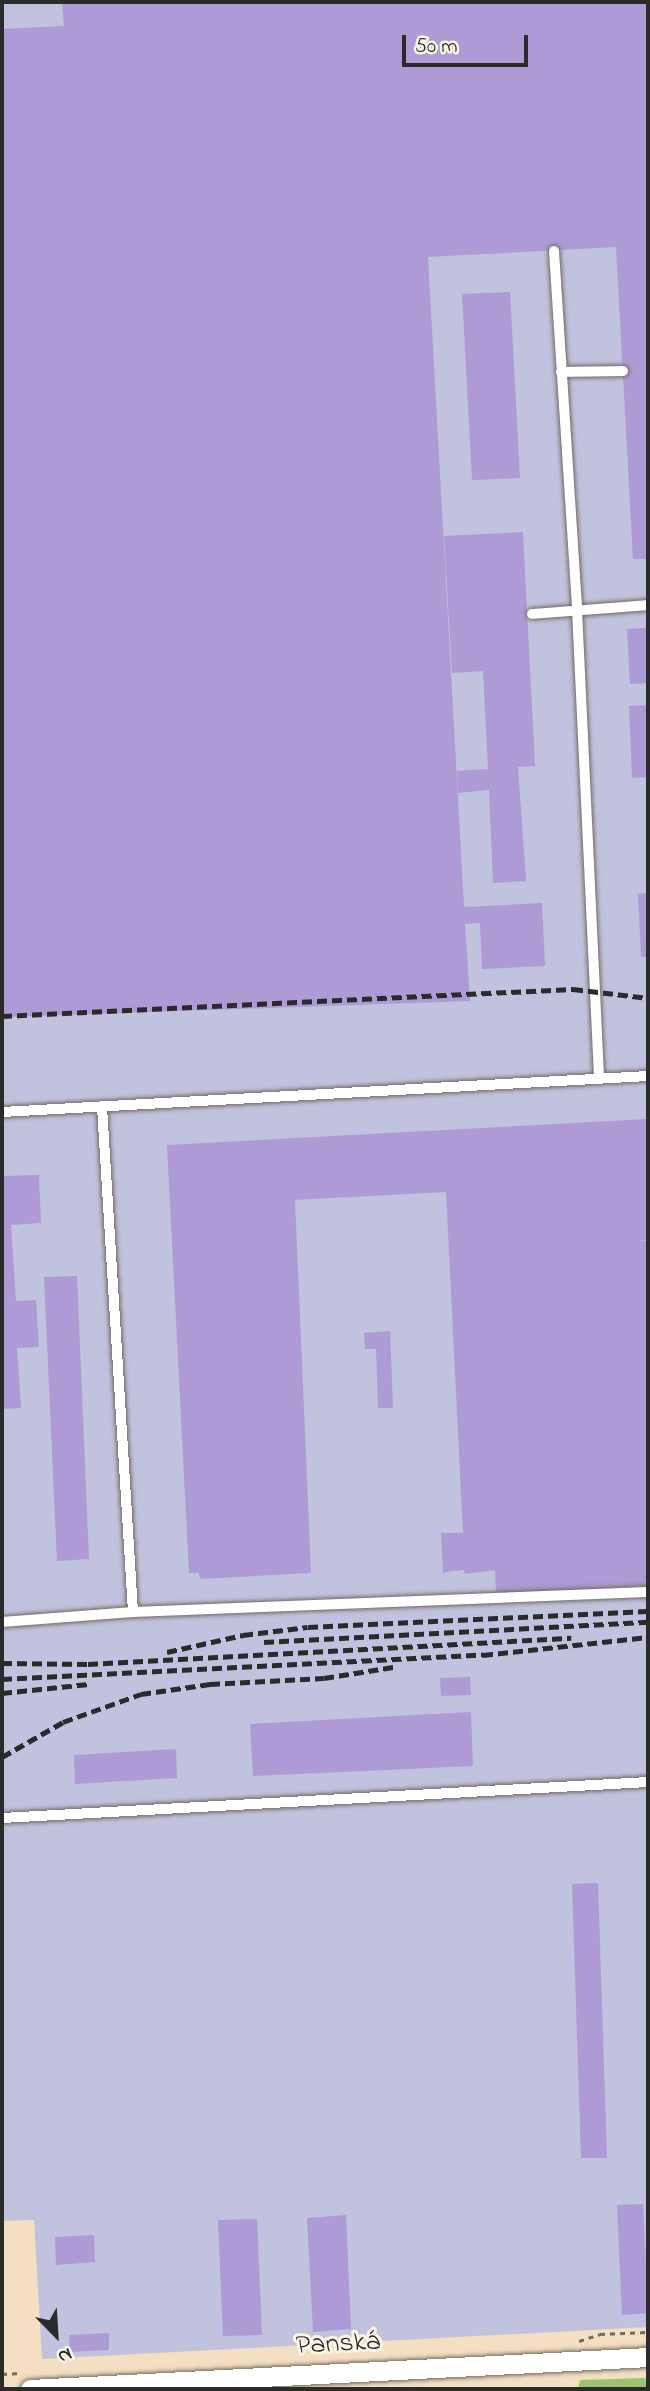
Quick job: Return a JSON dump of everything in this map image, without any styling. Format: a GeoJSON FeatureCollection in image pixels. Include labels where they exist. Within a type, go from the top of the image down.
{"type":"FeatureCollection","features":[{"type":"Feature","properties":{"kind":"street","name":"Panská"},"geometry":{"type":"LineString","coordinates":[[30,2389],[648,2357]]}},
{"type":"Feature","properties":{"kind":"lane"},"geometry":{"type":"LineString","coordinates":[[554,251],[577,610],[599,1078]]}},
{"type":"Feature","properties":{"kind":"lane"},"geometry":{"type":"LineString","coordinates":[[561,372],[623,371]]}},
{"type":"Feature","properties":{"kind":"lane"},"geometry":{"type":"LineString","coordinates":[[532,614],[648,606]]}},
{"type":"Feature","properties":{"kind":"lane"},"geometry":{"type":"LineString","coordinates":[[2,1102],[6,1112],[648,1076]]}},
{"type":"Feature","properties":{"kind":"lane"},"geometry":{"type":"LineString","coordinates":[[102,1106],[133,1612]]}},
{"type":"Feature","properties":{"kind":"lane"},"geometry":{"type":"LineString","coordinates":[[2,1622],[133,1612],[648,1592]]}},
{"type":"Feature","properties":{"kind":"lane"},"geometry":{"type":"LineString","coordinates":[[2,1818],[648,1783]]}},
{"type":"Feature","properties":{"kind":"shaded area"},"geometry":{"type":"Polygon","coordinates":[[[2,2],[648,2],[648,2327],[42,2359],[34,2220],[2,2221],[2,2]]]}},
{"type":"Feature","properties":{"kind":"green space"},"geometry":{"type":"Polygon","coordinates":[[[645,2378],[648,2389],[578,2389],[580,2380],[645,2378]]]}},
{"type":"Feature","properties":{"kind":"building"},"geometry":{"type":"Polygon","coordinates":[[[62,2],[648,2],[648,559],[633,559],[616,247],[428,257],[464,907],[542,903],[545,966],[482,969],[480,923],[465,924],[470,1001],[2,1017],[2,29],[64,26],[62,2]]]}},
{"type":"Feature","properties":{"kind":"building"},"geometry":{"type":"Polygon","coordinates":[[[510,292],[520,478],[472,480],[462,294],[510,292]]]}},
{"type":"Feature","properties":{"kind":"building"},"geometry":{"type":"Polygon","coordinates":[[[523,532],[535,766],[518,767],[526,881],[493,883],[489,790],[458,793],[457,771],[488,769],[483,671],[452,673],[444,536],[523,532]]]}},
{"type":"Feature","properties":{"kind":"building"},"geometry":{"type":"Polygon","coordinates":[[[648,628],[648,683],[630,684],[627,629],[648,628]]]}},
{"type":"Feature","properties":{"kind":"building"},"geometry":{"type":"Polygon","coordinates":[[[648,705],[648,777],[632,778],[629,706],[648,705]]]}},
{"type":"Feature","properties":{"kind":"building"},"geometry":{"type":"Polygon","coordinates":[[[648,893],[648,957],[641,957],[638,894],[648,893]]]}},
{"type":"Feature","properties":{"kind":"building"},"geometry":{"type":"Polygon","coordinates":[[[648,1119],[648,1240],[636,1241],[648,1241],[648,1586],[505,1593],[496,1592],[495,1570],[465,1574],[464,1570],[445,1572],[443,1575],[441,1533],[463,1533],[446,1192],[295,1200],[311,1573],[200,1579],[199,1573],[189,1573],[167,1145],[648,1119]]]}},
{"type":"Feature","properties":{"kind":"building"},"geometry":{"type":"Polygon","coordinates":[[[39,1175],[41,1223],[11,1225],[16,1301],[36,1300],[39,1347],[17,1348],[21,1408],[2,1409],[2,1176],[39,1175]]]}},
{"type":"Feature","properties":{"kind":"building"},"geometry":{"type":"Polygon","coordinates":[[[77,1276],[89,1559],[57,1561],[44,1277],[77,1276]]]}},
{"type":"Feature","properties":{"kind":"building"},"geometry":{"type":"Polygon","coordinates":[[[390,1331],[393,1408],[378,1408],[376,1349],[365,1349],[364,1333],[390,1331]]]}},
{"type":"Feature","properties":{"kind":"building"},"geometry":{"type":"Polygon","coordinates":[[[470,1677],[471,1695],[441,1696],[440,1678],[470,1677]]]}},
{"type":"Feature","properties":{"kind":"building"},"geometry":{"type":"Polygon","coordinates":[[[471,1712],[473,1766],[253,1776],[250,1724],[471,1712]]]}},
{"type":"Feature","properties":{"kind":"building"},"geometry":{"type":"Polygon","coordinates":[[[176,1749],[177,1778],[75,1784],[74,1755],[176,1749]]]}},
{"type":"Feature","properties":{"kind":"building"},"geometry":{"type":"Polygon","coordinates":[[[598,1883],[607,2158],[581,2158],[572,1884],[598,1883]]]}},
{"type":"Feature","properties":{"kind":"building"},"geometry":{"type":"Polygon","coordinates":[[[643,2204],[648,2313],[622,2315],[617,2205],[643,2204]]]}},
{"type":"Feature","properties":{"kind":"building"},"geometry":{"type":"Polygon","coordinates":[[[346,2215],[351,2329],[313,2332],[307,2218],[346,2215]]]}},
{"type":"Feature","properties":{"kind":"building"},"geometry":{"type":"Polygon","coordinates":[[[257,2219],[262,2335],[223,2336],[218,2220],[257,2219]]]}},
{"type":"Feature","properties":{"kind":"building"},"geometry":{"type":"Polygon","coordinates":[[[94,2235],[95,2262],[56,2265],[55,2237],[94,2235]]]}},
{"type":"Feature","properties":{"kind":"building"},"geometry":{"type":"Polygon","coordinates":[[[109,2333],[109,2350],[70,2352],[69,2335],[109,2333]]]}},
{"type":"Feature","properties":{"kind":"railway"},"geometry":{"type":"LineString","coordinates":[[2,1016],[573,989],[648,998]]}},
{"type":"Feature","properties":{"kind":"railway"},"geometry":{"type":"LineString","coordinates":[[167,1652],[243,1635],[308,1627],[648,1611]]}},
{"type":"Feature","properties":{"kind":"railway"},"geometry":{"type":"LineString","coordinates":[[264,1642],[648,1622]]}},
{"type":"Feature","properties":{"kind":"railway"},"geometry":{"type":"LineString","coordinates":[[2,1679],[483,1655],[648,1637]]}},
{"type":"Feature","properties":{"kind":"railway"},"geometry":{"type":"LineString","coordinates":[[2,1663],[88,1664],[571,1638]]}},
{"type":"Feature","properties":{"kind":"railway"},"geometry":{"type":"LineString","coordinates":[[2,1757],[63,1722],[141,1694],[210,1684],[324,1678],[393,1667]]}},
{"type":"Feature","properties":{"kind":"railway"},"geometry":{"type":"LineString","coordinates":[[2,1693],[89,1684]]}}]}
